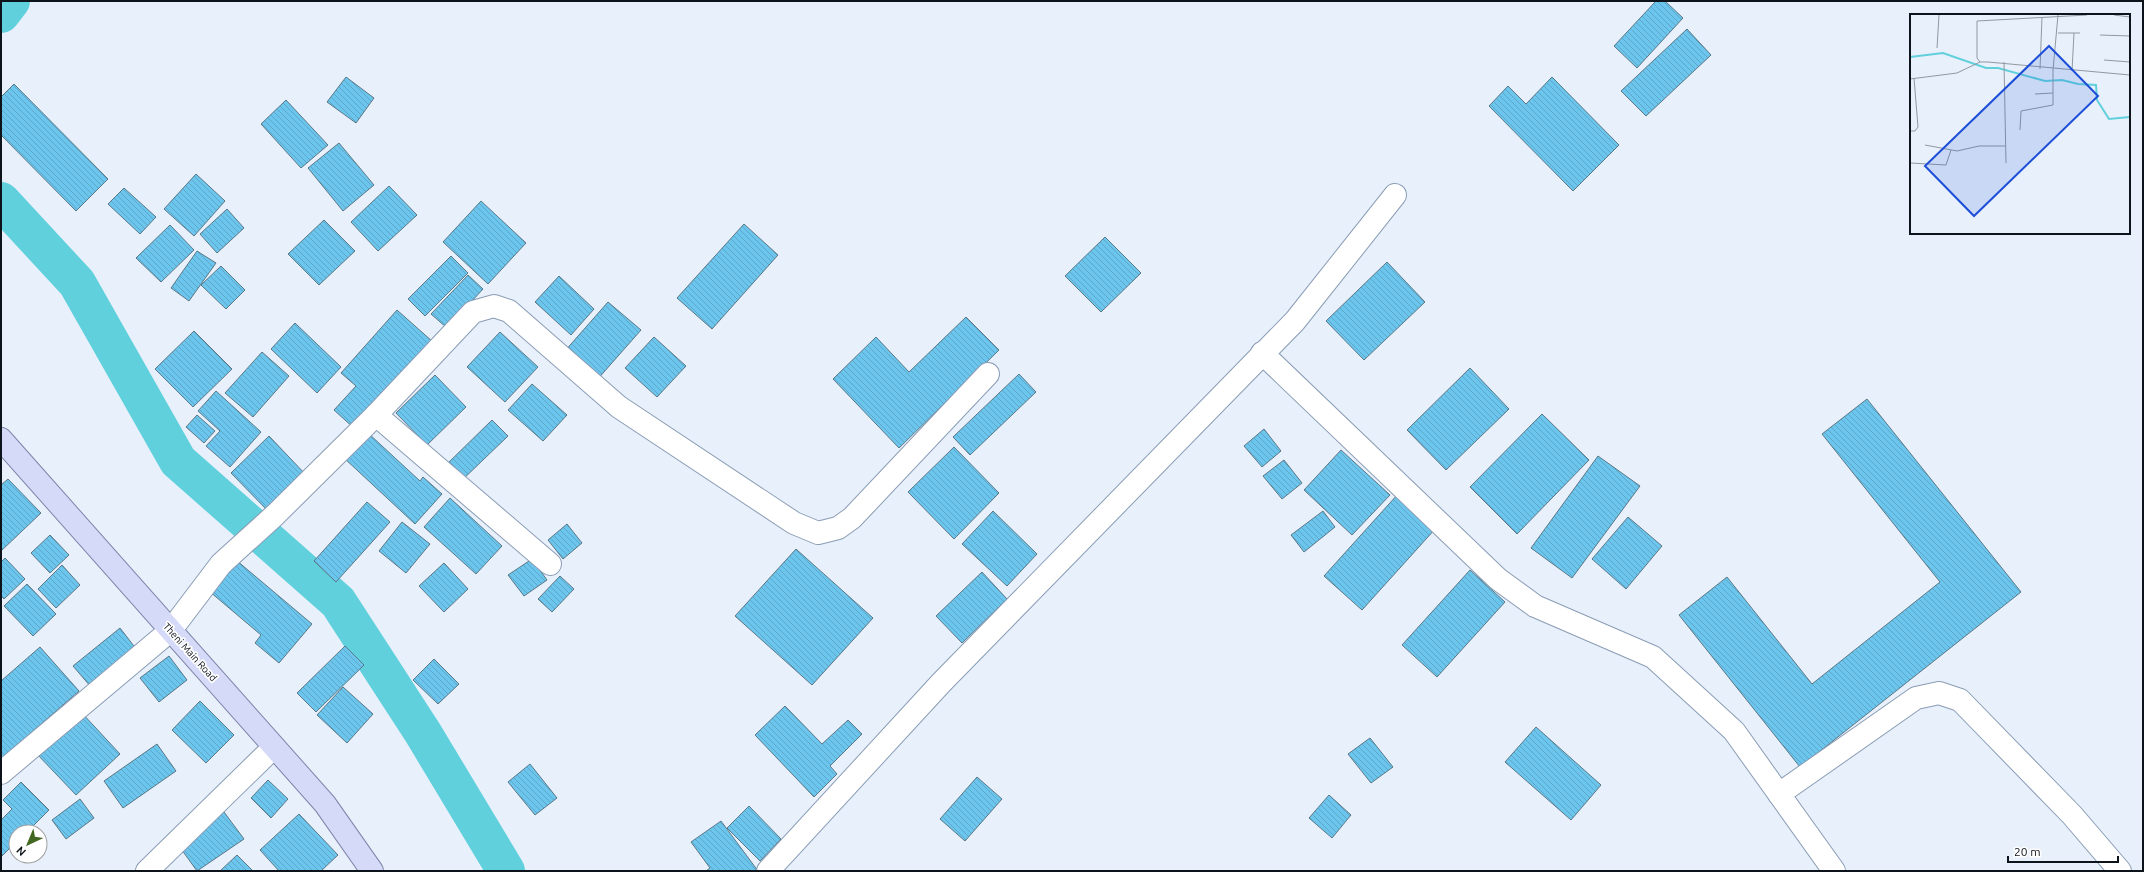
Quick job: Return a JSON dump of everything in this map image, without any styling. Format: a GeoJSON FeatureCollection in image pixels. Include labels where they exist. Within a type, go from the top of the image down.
{"type":"FeatureCollection","features":[{"type":"Feature","properties":{"kind":"main road","name":"Theni Main Road"},"geometry":{"type":"LineString","coordinates":[[4,448],[171,630],[325,804],[372,871]]}},
{"type":"Feature","properties":{"kind":"street"},"geometry":{"type":"LineString","coordinates":[[768,871],[941,683],[1262,352],[1295,321],[1395,195]]}},
{"type":"Feature","properties":{"kind":"street"},"geometry":{"type":"LineString","coordinates":[[1,773],[171,630],[221,564],[275,515],[376,415],[473,312],[494,306],[509,311],[619,407],[794,522],[818,533],[838,528],[852,518],[988,374]]}},
{"type":"Feature","properties":{"kind":"street"},"geometry":{"type":"LineString","coordinates":[[1262,352],[1498,579],[1535,606],[1653,657],[1734,731],[1834,871]]}},
{"type":"Feature","properties":{"kind":"street"},"geometry":{"type":"LineString","coordinates":[[376,415],[550,564]]}},
{"type":"Feature","properties":{"kind":"street"},"geometry":{"type":"LineString","coordinates":[[1779,794],[1916,698],[1939,693],[1960,700],[2072,815],[2120,871]]}},
{"type":"Feature","properties":{"kind":"street"},"geometry":{"type":"LineString","coordinates":[[147,871],[274,747]]}},
{"type":"Feature","properties":{"kind":"building"},"geometry":{"type":"Polygon","coordinates":[[[1656,1],[1665,1],[1683,18],[1637,68],[1614,46],[1656,1]]]}},
{"type":"Feature","properties":{"kind":"building"},"geometry":{"type":"Polygon","coordinates":[[[1687,29],[1711,55],[1646,116],[1621,91],[1687,29]]]}},
{"type":"Feature","properties":{"kind":"building"},"geometry":{"type":"Polygon","coordinates":[[[346,77],[374,98],[356,123],[327,102],[346,77]]]}},
{"type":"Feature","properties":{"kind":"building"},"geometry":{"type":"Polygon","coordinates":[[[1552,77],[1619,145],[1573,191],[1489,106],[1508,86],[1526,104],[1552,77]]]}},
{"type":"Feature","properties":{"kind":"building"},"geometry":{"type":"Polygon","coordinates":[[[14,84],[108,179],[76,211],[1,135],[1,97],[14,84]]]}},
{"type":"Feature","properties":{"kind":"building"},"geometry":{"type":"Polygon","coordinates":[[[286,100],[328,145],[301,168],[261,124],[286,100]]]}},
{"type":"Feature","properties":{"kind":"building"},"geometry":{"type":"Polygon","coordinates":[[[339,143],[374,185],[343,211],[308,168],[339,143]]]}},
{"type":"Feature","properties":{"kind":"building"},"geometry":{"type":"Polygon","coordinates":[[[196,174],[225,201],[194,236],[164,209],[196,174]]]}},
{"type":"Feature","properties":{"kind":"building"},"geometry":{"type":"Polygon","coordinates":[[[389,186],[417,215],[378,251],[351,222],[389,186]]]}},
{"type":"Feature","properties":{"kind":"building"},"geometry":{"type":"Polygon","coordinates":[[[124,188],[156,217],[140,234],[108,204],[124,188]]]}},
{"type":"Feature","properties":{"kind":"building"},"geometry":{"type":"Polygon","coordinates":[[[481,201],[526,243],[488,284],[443,242],[481,201]]]}},
{"type":"Feature","properties":{"kind":"building"},"geometry":{"type":"Polygon","coordinates":[[[227,209],[244,228],[217,253],[200,234],[227,209]]]}},
{"type":"Feature","properties":{"kind":"building"},"geometry":{"type":"Polygon","coordinates":[[[324,220],[355,251],[319,285],[288,254],[324,220]]]}},
{"type":"Feature","properties":{"kind":"building"},"geometry":{"type":"Polygon","coordinates":[[[744,224],[778,255],[712,329],[677,298],[744,224]]]}},
{"type":"Feature","properties":{"kind":"building"},"geometry":{"type":"Polygon","coordinates":[[[170,225],[194,250],[161,282],[136,258],[170,225]]]}},
{"type":"Feature","properties":{"kind":"building"},"geometry":{"type":"Polygon","coordinates":[[[1105,237],[1141,273],[1101,312],[1065,276],[1105,237]]]}},
{"type":"Feature","properties":{"kind":"building"},"geometry":{"type":"Polygon","coordinates":[[[197,251],[216,263],[189,301],[171,288],[197,251]]]}},
{"type":"Feature","properties":{"kind":"building"},"geometry":{"type":"Polygon","coordinates":[[[451,256],[468,273],[425,316],[408,299],[451,256]]]}},
{"type":"Feature","properties":{"kind":"building"},"geometry":{"type":"Polygon","coordinates":[[[1387,262],[1425,302],[1364,360],[1326,321],[1387,262]]]}},
{"type":"Feature","properties":{"kind":"building"},"geometry":{"type":"Polygon","coordinates":[[[221,266],[245,290],[226,309],[201,285],[221,266]]]}},
{"type":"Feature","properties":{"kind":"building"},"geometry":{"type":"Polygon","coordinates":[[[468,275],[483,289],[447,328],[431,314],[468,275]]]}},
{"type":"Feature","properties":{"kind":"building"},"geometry":{"type":"Polygon","coordinates":[[[559,276],[594,309],[571,335],[535,302],[559,276]]]}},
{"type":"Feature","properties":{"kind":"building"},"geometry":{"type":"Polygon","coordinates":[[[608,302],[641,330],[596,381],[564,352],[608,302]]]}},
{"type":"Feature","properties":{"kind":"building"},"geometry":{"type":"Polygon","coordinates":[[[397,310],[433,342],[356,430],[334,410],[356,386],[341,373],[397,310]]]}},
{"type":"Feature","properties":{"kind":"building"},"geometry":{"type":"Polygon","coordinates":[[[966,317],[999,350],[899,448],[833,379],[876,337],[909,372],[966,317]]]}},
{"type":"Feature","properties":{"kind":"building"},"geometry":{"type":"Polygon","coordinates":[[[295,323],[341,367],[317,393],[271,349],[295,323]]]}},
{"type":"Feature","properties":{"kind":"building"},"geometry":{"type":"Polygon","coordinates":[[[194,331],[232,369],[193,407],[155,369],[194,331]]]}},
{"type":"Feature","properties":{"kind":"building"},"geometry":{"type":"Polygon","coordinates":[[[500,332],[538,367],[505,402],[467,367],[500,332]]]}},
{"type":"Feature","properties":{"kind":"building"},"geometry":{"type":"Polygon","coordinates":[[[654,337],[686,366],[657,397],[625,368],[654,337]]]}},
{"type":"Feature","properties":{"kind":"building"},"geometry":{"type":"Polygon","coordinates":[[[262,352],[289,376],[253,417],[225,393],[262,352]]]}},
{"type":"Feature","properties":{"kind":"building"},"geometry":{"type":"Polygon","coordinates":[[[1470,368],[1509,409],[1446,470],[1407,430],[1470,368]]]}},
{"type":"Feature","properties":{"kind":"building"},"geometry":{"type":"Polygon","coordinates":[[[1019,374],[1036,392],[970,455],[953,437],[1019,374]]]}},
{"type":"Feature","properties":{"kind":"building"},"geometry":{"type":"Polygon","coordinates":[[[435,375],[466,407],[427,445],[396,413],[435,375]]]}},
{"type":"Feature","properties":{"kind":"building"},"geometry":{"type":"Polygon","coordinates":[[[532,384],[567,415],[543,441],[508,410],[532,384]]]}},
{"type":"Feature","properties":{"kind":"building"},"geometry":{"type":"Polygon","coordinates":[[[216,391],[261,432],[230,467],[206,446],[220,431],[198,411],[216,391]]]}},
{"type":"Feature","properties":{"kind":"building"},"geometry":{"type":"Polygon","coordinates":[[[1867,399],[2021,592],[1800,767],[1679,615],[1727,577],[1812,684],[1940,582],[1822,434],[1867,399]]]}},
{"type":"Feature","properties":{"kind":"building"},"geometry":{"type":"Polygon","coordinates":[[[1542,414],[1589,460],[1517,534],[1470,487],[1542,414]]]}},
{"type":"Feature","properties":{"kind":"building"},"geometry":{"type":"Polygon","coordinates":[[[197,415],[215,431],[204,443],[186,427],[197,415]]]}},
{"type":"Feature","properties":{"kind":"building"},"geometry":{"type":"Polygon","coordinates":[[[492,420],[508,436],[459,483],[444,467],[492,420]]]}},
{"type":"Feature","properties":{"kind":"building"},"geometry":{"type":"Polygon","coordinates":[[[1264,429],[1281,451],[1262,467],[1244,446],[1264,429]]]}},
{"type":"Feature","properties":{"kind":"building"},"geometry":{"type":"Polygon","coordinates":[[[368,433],[420,481],[423,477],[442,494],[415,524],[344,458],[368,433]]]}},
{"type":"Feature","properties":{"kind":"building"},"geometry":{"type":"Polygon","coordinates":[[[269,436],[307,476],[269,512],[231,473],[269,436]]]}},
{"type":"Feature","properties":{"kind":"building"},"geometry":{"type":"Polygon","coordinates":[[[954,447],[999,493],[954,539],[908,492],[954,447]]]}},
{"type":"Feature","properties":{"kind":"building"},"geometry":{"type":"Polygon","coordinates":[[[1341,450],[1390,495],[1352,535],[1304,490],[1341,450]]]}},
{"type":"Feature","properties":{"kind":"building"},"geometry":{"type":"Polygon","coordinates":[[[1598,456],[1640,486],[1572,578],[1531,548],[1598,456]]]}},
{"type":"Feature","properties":{"kind":"building"},"geometry":{"type":"Polygon","coordinates":[[[1284,460],[1302,483],[1282,499],[1263,476],[1284,460]]]}},
{"type":"Feature","properties":{"kind":"building"},"geometry":{"type":"Polygon","coordinates":[[[8,479],[41,513],[1,551],[1,485],[8,479]]]}},
{"type":"Feature","properties":{"kind":"building"},"geometry":{"type":"Polygon","coordinates":[[[1398,494],[1436,528],[1362,610],[1324,576],[1398,494]]]}},
{"type":"Feature","properties":{"kind":"building"},"geometry":{"type":"Polygon","coordinates":[[[450,498],[502,546],[476,574],[424,527],[450,498]]]}},
{"type":"Feature","properties":{"kind":"building"},"geometry":{"type":"Polygon","coordinates":[[[367,502],[390,522],[336,582],[314,561],[367,502]]]}},
{"type":"Feature","properties":{"kind":"building"},"geometry":{"type":"Polygon","coordinates":[[[993,511],[1037,554],[1007,586],[962,544],[993,511]]]}},
{"type":"Feature","properties":{"kind":"building"},"geometry":{"type":"Polygon","coordinates":[[[1323,511],[1335,527],[1304,552],[1291,535],[1323,511]]]}},
{"type":"Feature","properties":{"kind":"building"},"geometry":{"type":"Polygon","coordinates":[[[1628,517],[1662,546],[1626,589],[1592,559],[1628,517]]]}},
{"type":"Feature","properties":{"kind":"building"},"geometry":{"type":"Polygon","coordinates":[[[402,522],[430,544],[406,573],[379,551],[402,522]]]}},
{"type":"Feature","properties":{"kind":"building"},"geometry":{"type":"Polygon","coordinates":[[[567,524],[582,543],[563,559],[548,540],[567,524]]]}},
{"type":"Feature","properties":{"kind":"building"},"geometry":{"type":"Polygon","coordinates":[[[50,535],[69,555],[50,573],[31,553],[50,535]]]}},
{"type":"Feature","properties":{"kind":"building"},"geometry":{"type":"Polygon","coordinates":[[[796,549],[873,618],[812,685],[735,616],[796,549]]]}},
{"type":"Feature","properties":{"kind":"building"},"geometry":{"type":"Polygon","coordinates":[[[5,558],[25,579],[4,599],[1,596],[1,562],[5,558]]]}},
{"type":"Feature","properties":{"kind":"building"},"geometry":{"type":"Polygon","coordinates":[[[532,559],[547,580],[524,596],[508,575],[532,559]]]}},
{"type":"Feature","properties":{"kind":"building"},"geometry":{"type":"Polygon","coordinates":[[[236,560],[312,624],[279,663],[255,643],[261,635],[209,591],[236,560]]]}},
{"type":"Feature","properties":{"kind":"building"},"geometry":{"type":"Polygon","coordinates":[[[444,563],[468,589],[444,612],[419,586],[444,563]]]}},
{"type":"Feature","properties":{"kind":"building"},"geometry":{"type":"Polygon","coordinates":[[[62,565],[80,585],[56,608],[38,589],[62,565]]]}},
{"type":"Feature","properties":{"kind":"building"},"geometry":{"type":"Polygon","coordinates":[[[1470,570],[1505,602],[1437,677],[1402,645],[1470,570]]]}},
{"type":"Feature","properties":{"kind":"building"},"geometry":{"type":"Polygon","coordinates":[[[982,572],[1007,599],[962,643],[936,616],[982,572]]]}},
{"type":"Feature","properties":{"kind":"building"},"geometry":{"type":"Polygon","coordinates":[[[560,576],[574,589],[552,612],[538,599],[560,576]]]}},
{"type":"Feature","properties":{"kind":"building"},"geometry":{"type":"Polygon","coordinates":[[[27,584],[56,614],[33,636],[4,606],[27,584]]]}},
{"type":"Feature","properties":{"kind":"building"},"geometry":{"type":"Polygon","coordinates":[[[120,628],[137,650],[91,687],[73,666],[120,628]]]}},
{"type":"Feature","properties":{"kind":"building"},"geometry":{"type":"Polygon","coordinates":[[[345,646],[364,665],[316,712],[297,693],[345,646]]]}},
{"type":"Feature","properties":{"kind":"building"},"geometry":{"type":"Polygon","coordinates":[[[40,647],[79,691],[1,759],[1,681],[40,647]]]}},
{"type":"Feature","properties":{"kind":"building"},"geometry":{"type":"Polygon","coordinates":[[[169,656],[187,680],[159,702],[140,678],[169,656]]]}},
{"type":"Feature","properties":{"kind":"building"},"geometry":{"type":"Polygon","coordinates":[[[434,659],[459,684],[438,704],[413,680],[434,659]]]}},
{"type":"Feature","properties":{"kind":"building"},"geometry":{"type":"Polygon","coordinates":[[[343,687],[373,714],[347,743],[317,715],[343,687]]]}},
{"type":"Feature","properties":{"kind":"building"},"geometry":{"type":"Polygon","coordinates":[[[200,701],[234,735],[206,763],[172,730],[200,701]]]}},
{"type":"Feature","properties":{"kind":"building"},"geometry":{"type":"Polygon","coordinates":[[[785,706],[822,744],[848,720],[862,734],[830,766],[837,774],[814,797],[755,735],[785,706]]]}},
{"type":"Feature","properties":{"kind":"building"},"geometry":{"type":"Polygon","coordinates":[[[81,712],[120,754],[76,795],[37,754],[81,712]]]}},
{"type":"Feature","properties":{"kind":"building"},"geometry":{"type":"Polygon","coordinates":[[[1536,727],[1601,785],[1571,820],[1505,762],[1536,727]]]}},
{"type":"Feature","properties":{"kind":"building"},"geometry":{"type":"Polygon","coordinates":[[[1370,738],[1393,767],[1371,783],[1348,754],[1370,738]]]}},
{"type":"Feature","properties":{"kind":"building"},"geometry":{"type":"Polygon","coordinates":[[[157,744],[176,771],[123,808],[104,781],[157,744]]]}},
{"type":"Feature","properties":{"kind":"building"},"geometry":{"type":"Polygon","coordinates":[[[530,764],[557,798],[535,815],[508,782],[530,764]]]}},
{"type":"Feature","properties":{"kind":"building"},"geometry":{"type":"Polygon","coordinates":[[[977,777],[1002,799],[965,841],[940,819],[977,777]]]}},
{"type":"Feature","properties":{"kind":"building"},"geometry":{"type":"Polygon","coordinates":[[[268,780],[288,799],[271,818],[251,798],[268,780]]]}},
{"type":"Feature","properties":{"kind":"building"},"geometry":{"type":"Polygon","coordinates":[[[21,782],[49,810],[35,824],[8,824],[8,850],[1,857],[1,820],[12,809],[3,800],[21,782]]]}},
{"type":"Feature","properties":{"kind":"building"},"geometry":{"type":"Polygon","coordinates":[[[1329,795],[1351,815],[1332,838],[1309,818],[1329,795]]]}},
{"type":"Feature","properties":{"kind":"building"},"geometry":{"type":"Polygon","coordinates":[[[80,799],[94,818],[66,839],[52,820],[80,799]]]}},
{"type":"Feature","properties":{"kind":"building"},"geometry":{"type":"Polygon","coordinates":[[[749,806],[781,839],[760,861],[727,828],[749,806]]]}},
{"type":"Feature","properties":{"kind":"building"},"geometry":{"type":"Polygon","coordinates":[[[221,808],[244,839],[197,871],[179,846],[221,808]]]}},
{"type":"Feature","properties":{"kind":"building"},"geometry":{"type":"Polygon","coordinates":[[[299,814],[338,855],[321,871],[279,871],[260,850],[299,814]]]}},
{"type":"Feature","properties":{"kind":"building"},"geometry":{"type":"Polygon","coordinates":[[[721,821],[758,871],[706,871],[710,868],[691,842],[721,821]]]}},
{"type":"Feature","properties":{"kind":"building"},"geometry":{"type":"Polygon","coordinates":[[[237,855],[253,871],[220,871],[237,855]]]}},
{"type":"Feature","properties":{"kind":"waterway"},"geometry":{"type":"LineString","coordinates":[[1,14],[11,1]]}},
{"type":"Feature","properties":{"kind":"waterway"},"geometry":{"type":"LineString","coordinates":[[1,201],[77,283],[178,461],[338,602],[423,733],[506,871]]}}]}
